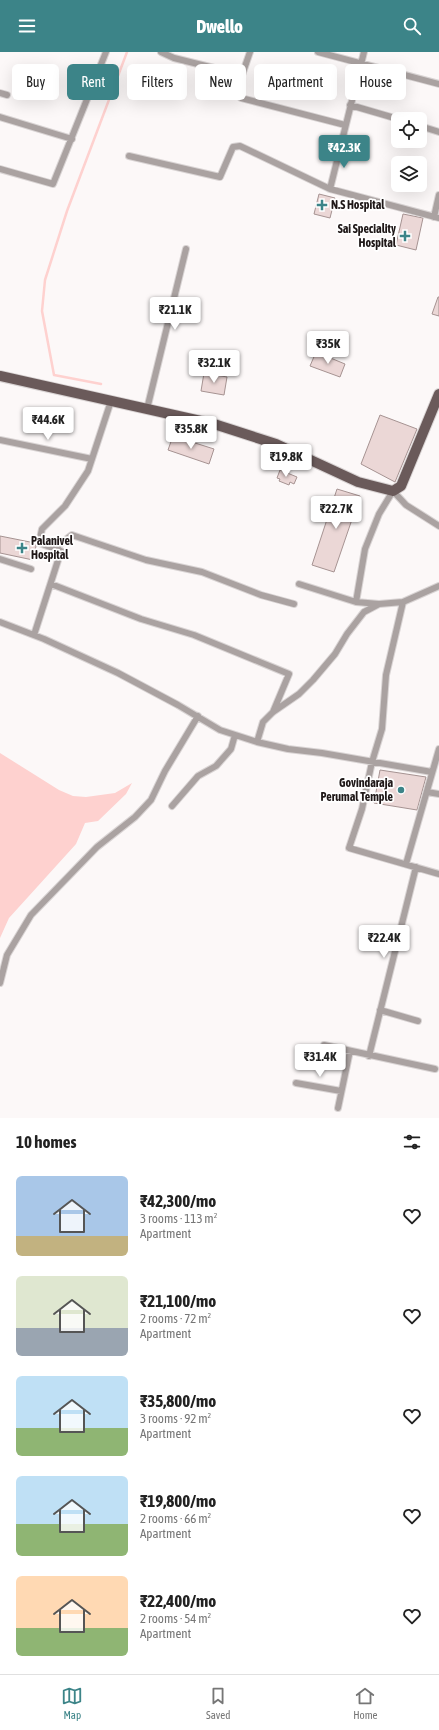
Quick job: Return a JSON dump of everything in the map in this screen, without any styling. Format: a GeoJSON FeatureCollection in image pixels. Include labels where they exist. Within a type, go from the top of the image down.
{"type":"FeatureCollection","features":[{"type":"Feature","properties":{"kind":"main road"},"geometry":{"type":"LineString","coordinates":[[0,376],[214,424],[276,444],[358,482],[393,491],[401,486],[439,394]]}},
{"type":"Feature","properties":{"kind":"street"},"geometry":{"type":"LineString","coordinates":[[0,169],[53,184],[106,52]]}},
{"type":"Feature","properties":{"kind":"street"},"geometry":{"type":"LineString","coordinates":[[161,52],[174,58],[198,64]]}},
{"type":"Feature","properties":{"kind":"street"},"geometry":{"type":"LineString","coordinates":[[246,64],[250,52]]}},
{"type":"Feature","properties":{"kind":"street"},"geometry":{"type":"LineString","coordinates":[[318,52],[361,64],[364,52]]}},
{"type":"Feature","properties":{"kind":"street"},"geometry":{"type":"LineString","coordinates":[[406,76],[439,84]]}},
{"type":"Feature","properties":{"kind":"street"},"geometry":{"type":"LineString","coordinates":[[0,93],[7,95]]}},
{"type":"Feature","properties":{"kind":"street"},"geometry":{"type":"LineString","coordinates":[[246,99],[345,125]]}},
{"type":"Feature","properties":{"kind":"street"},"geometry":{"type":"LineString","coordinates":[[330,189],[351,100]]}},
{"type":"Feature","properties":{"kind":"street"},"geometry":{"type":"LineString","coordinates":[[350,105],[391,117]]}},
{"type":"Feature","properties":{"kind":"street"},"geometry":{"type":"LineString","coordinates":[[0,117],[72,139]]}},
{"type":"Feature","properties":{"kind":"street"},"geometry":{"type":"LineString","coordinates":[[427,128],[439,132]]}},
{"type":"Feature","properties":{"kind":"street"},"geometry":{"type":"LineString","coordinates":[[129,156],[220,177],[234,147],[240,146],[330,189],[436,218],[439,195]]}},
{"type":"Feature","properties":{"kind":"street"},"geometry":{"type":"LineString","coordinates":[[146,409],[186,249]]}},
{"type":"Feature","properties":{"kind":"street"},"geometry":{"type":"LineString","coordinates":[[34,635],[61,551],[40,543],[42,529],[65,506],[88,472],[111,401]]}},
{"type":"Feature","properties":{"kind":"street"},"geometry":{"type":"LineString","coordinates":[[0,440],[92,459]]}},
{"type":"Feature","properties":{"kind":"street"},"geometry":{"type":"LineString","coordinates":[[356,602],[365,549],[378,514],[393,491],[406,505],[439,526]]}},
{"type":"Feature","properties":{"kind":"street"},"geometry":{"type":"LineString","coordinates":[[55,548],[72,536],[146,560],[202,572],[261,595],[294,604]]}},
{"type":"Feature","properties":{"kind":"street"},"geometry":{"type":"LineString","coordinates":[[0,559],[31,569]]}},
{"type":"Feature","properties":{"kind":"street"},"geometry":{"type":"LineString","coordinates":[[51,584],[141,619],[194,635],[289,674],[273,712]]}},
{"type":"Feature","properties":{"kind":"street"},"geometry":{"type":"LineString","coordinates":[[299,584],[356,602],[379,604],[403,602],[439,586]]}},
{"type":"Feature","properties":{"kind":"street"},"geometry":{"type":"LineString","coordinates":[[403,602],[386,675],[382,729],[372,762],[362,809],[348,848],[439,874]]}},
{"type":"Feature","properties":{"kind":"street"},"geometry":{"type":"LineString","coordinates":[[257,742],[263,722],[273,712],[299,694],[313,680],[335,654],[347,634],[364,612],[379,604]]}},
{"type":"Feature","properties":{"kind":"street"},"geometry":{"type":"LineString","coordinates":[[0,622],[34,635],[118,673],[198,716],[220,730],[257,742],[288,749],[322,753],[432,772]]}},
{"type":"Feature","properties":{"kind":"street"},"geometry":{"type":"LineString","coordinates":[[0,983],[7,955],[31,916],[96,847],[135,817],[151,800],[165,771],[198,716]]}},
{"type":"Feature","properties":{"kind":"street"},"geometry":{"type":"LineString","coordinates":[[172,806],[198,776],[216,766],[231,748],[235,735]]}},
{"type":"Feature","properties":{"kind":"street"},"geometry":{"type":"LineString","coordinates":[[406,864],[439,749]]}},
{"type":"Feature","properties":{"kind":"street"},"geometry":{"type":"LineString","coordinates":[[427,792],[439,794]]}},
{"type":"Feature","properties":{"kind":"street"},"geometry":{"type":"LineString","coordinates":[[369,1056],[416,867]]}},
{"type":"Feature","properties":{"kind":"street"},"geometry":{"type":"LineString","coordinates":[[380,1010],[418,1021]]}},
{"type":"Feature","properties":{"kind":"street"},"geometry":{"type":"LineString","coordinates":[[324,1045],[369,1056],[435,1069]]}},
{"type":"Feature","properties":{"kind":"street"},"geometry":{"type":"LineString","coordinates":[[338,1108],[350,1051]]}},
{"type":"Feature","properties":{"kind":"street"},"geometry":{"type":"LineString","coordinates":[[296,1083],[342,1091]]}},
{"type":"Feature","properties":{"kind":"shaded area"},"geometry":{"type":"Polygon","coordinates":[[[0,753],[59,790],[73,796],[86,797],[115,793],[132,783],[126,794],[98,821],[85,823],[76,844],[9,918],[0,938],[0,753]]]}},
{"type":"Feature","properties":{"kind":"building"},"geometry":{"type":"Polygon","coordinates":[[[319,194],[335,198],[330,218],[314,214],[319,194]]]}},
{"type":"Feature","properties":{"kind":"building"},"geometry":{"type":"Polygon","coordinates":[[[403,214],[423,218],[416,250],[396,245],[403,214]]]}},
{"type":"Feature","properties":{"kind":"building"},"geometry":{"type":"Polygon","coordinates":[[[439,297],[439,316],[432,314],[439,297]]]}},
{"type":"Feature","properties":{"kind":"building"},"geometry":{"type":"Polygon","coordinates":[[[316,352],[345,364],[340,377],[310,366],[316,352]]]}},
{"type":"Feature","properties":{"kind":"building"},"geometry":{"type":"Polygon","coordinates":[[[204,373],[227,377],[224,395],[201,391],[204,373]]]}},
{"type":"Feature","properties":{"kind":"building"},"geometry":{"type":"Polygon","coordinates":[[[380,415],[417,429],[395,482],[361,464],[380,415]]]}},
{"type":"Feature","properties":{"kind":"building"},"geometry":{"type":"Polygon","coordinates":[[[173,436],[214,449],[209,464],[168,450],[173,436]]]}},
{"type":"Feature","properties":{"kind":"building"},"geometry":{"type":"Polygon","coordinates":[[[280,470],[297,477],[294,484],[290,482],[289,485],[279,481],[280,479],[277,478],[280,470]]]}},
{"type":"Feature","properties":{"kind":"building"},"geometry":{"type":"Polygon","coordinates":[[[337,489],[360,496],[334,572],[312,565],[337,489]]]}},
{"type":"Feature","properties":{"kind":"building"},"geometry":{"type":"Polygon","coordinates":[[[0,536],[35,543],[36,546],[33,560],[0,553],[0,536]]]}},
{"type":"Feature","properties":{"kind":"building","name":"Govindaraja Perumal Temple"},"geometry":{"type":"Polygon","coordinates":[[[380,770],[426,777],[417,810],[374,803],[380,770]]]}},
{"type":"Feature","properties":{"kind":"waterway"},"geometry":{"type":"LineString","coordinates":[[101,384],[54,375],[42,311],[45,280],[67,211],[127,52]]}},
{"type":"Feature","properties":{"kind":"place","name":"N.S Hospital"},"geometry":{"type":"Point","coordinates":[322,205]}},
{"type":"Feature","properties":{"kind":"place","name":"Sai Speciality Hospital"},"geometry":{"type":"Point","coordinates":[405,236]}},
{"type":"Feature","properties":{"kind":"place","name":"Palanivel Hospital"},"geometry":{"type":"Point","coordinates":[22,548]}},
{"type":"Feature","properties":{"kind":"place","name":"Govindaraja Perumal Temple"},"geometry":{"type":"Point","coordinates":[401,790]}}]}
